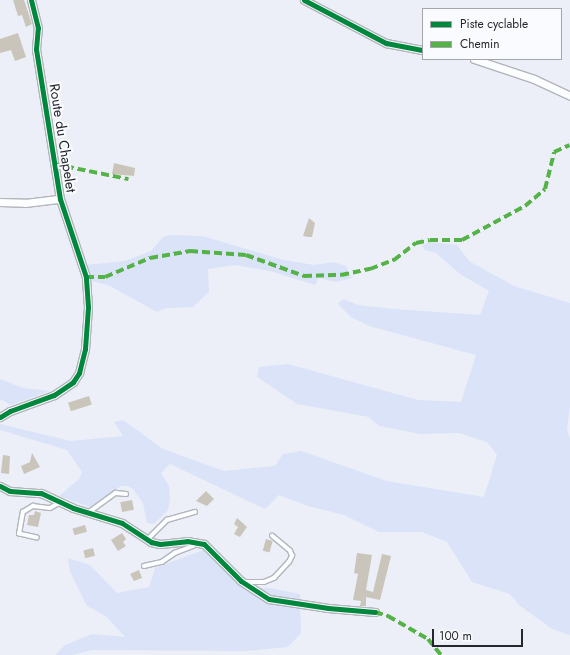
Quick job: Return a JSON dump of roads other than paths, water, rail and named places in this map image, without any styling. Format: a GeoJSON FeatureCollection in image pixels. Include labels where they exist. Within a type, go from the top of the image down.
{"type":"FeatureCollection","features":[{"type":"Feature","properties":{"kind":"street","name":"Route du Chapelet"},"geometry":{"type":"LineString","coordinates":[[0,417],[62,391],[79,373],[84,349],[88,307],[86,277],[60,198],[36,49],[38,28],[31,0]]}},
{"type":"Feature","properties":{"kind":"street"},"geometry":{"type":"LineString","coordinates":[[304,0],[386,43],[422,50]]}},
{"type":"Feature","properties":{"kind":"street"},"geometry":{"type":"LineString","coordinates":[[477,60],[534,79],[570,96]]}},
{"type":"Feature","properties":{"kind":"street"},"geometry":{"type":"LineString","coordinates":[[0,202],[25,203],[60,198]]}},
{"type":"Feature","properties":{"kind":"street"},"geometry":{"type":"LineString","coordinates":[[0,486],[10,491],[41,493],[87,513],[126,525],[147,540],[160,544],[196,541],[211,549],[243,582],[258,594],[278,602],[375,612]]}},
{"type":"Feature","properties":{"kind":"lane"},"geometry":{"type":"LineString","coordinates":[[87,513],[116,494],[126,494]]}},
{"type":"Feature","properties":{"kind":"lane"},"geometry":{"type":"LineString","coordinates":[[37,538],[19,534],[23,512],[33,506],[50,508],[61,502]]}},
{"type":"Feature","properties":{"kind":"lane"},"geometry":{"type":"LineString","coordinates":[[147,540],[167,520],[195,512]]}},
{"type":"Feature","properties":{"kind":"lane"},"geometry":{"type":"LineString","coordinates":[[243,582],[264,582],[274,578],[289,562],[292,556],[290,551],[272,536]]}},
{"type":"Feature","properties":{"kind":"lane"},"geometry":{"type":"LineString","coordinates":[[144,566],[162,562],[175,553],[193,546],[196,541]]}}]}
